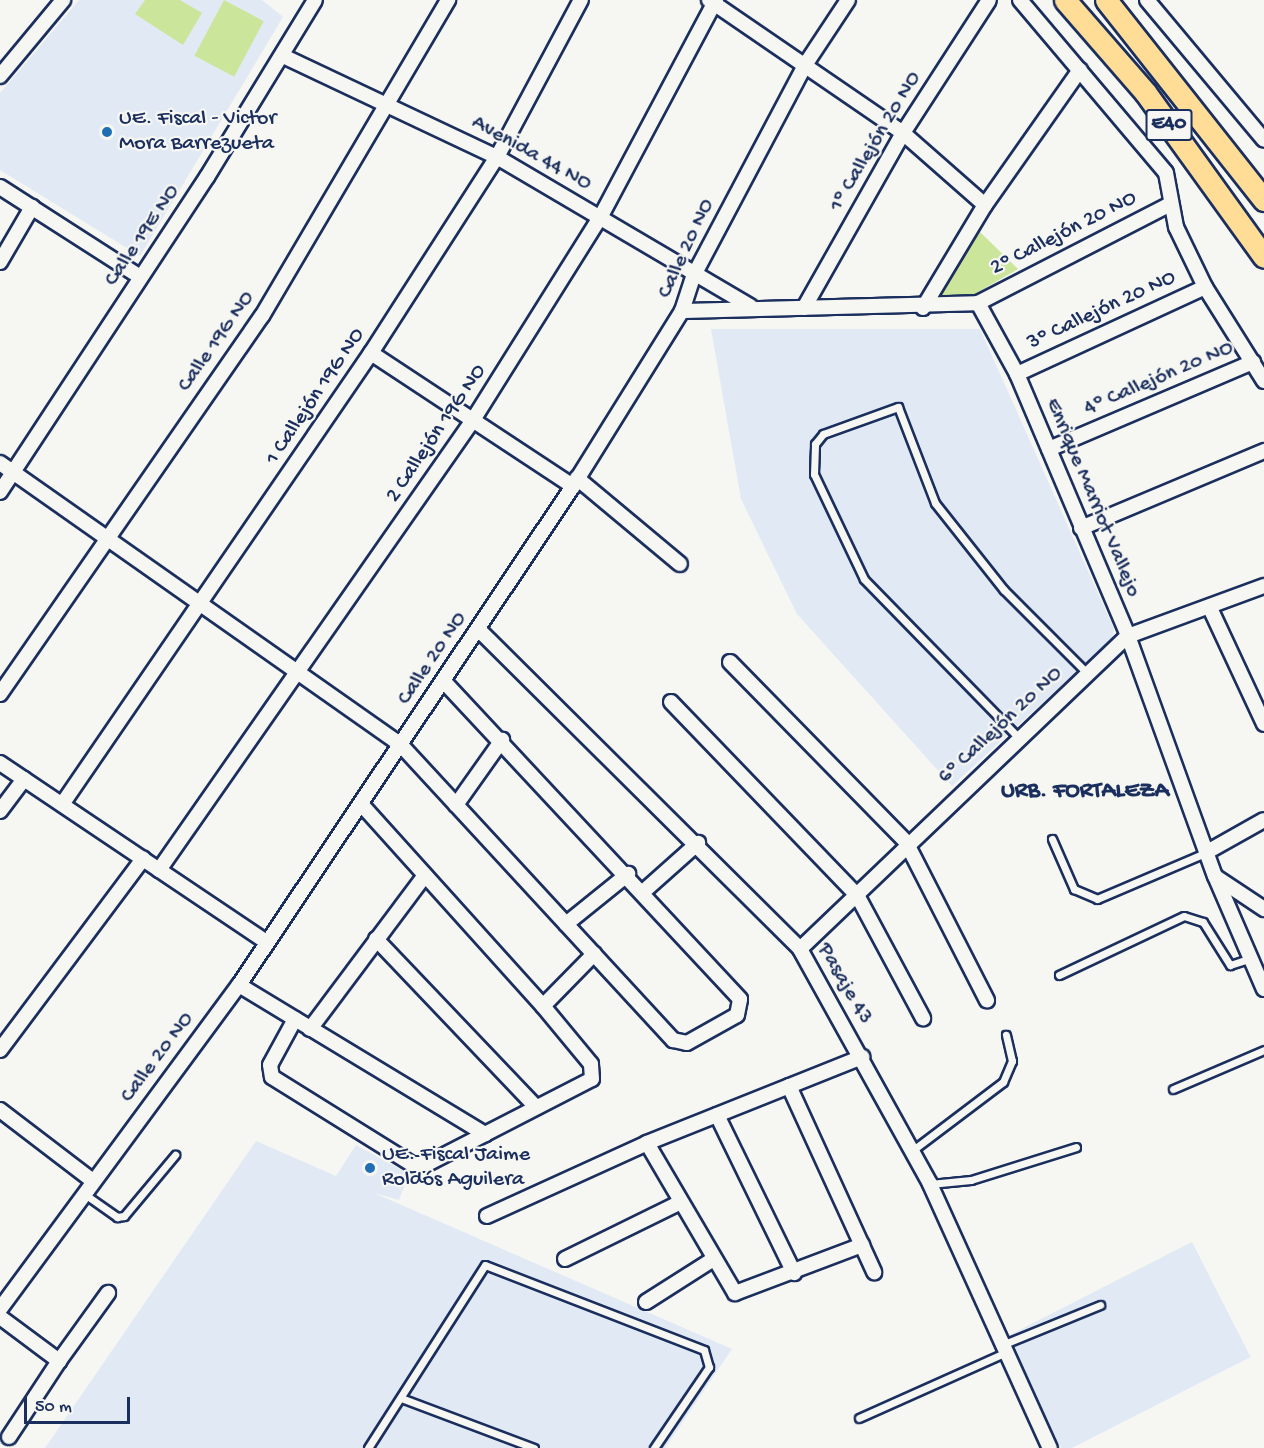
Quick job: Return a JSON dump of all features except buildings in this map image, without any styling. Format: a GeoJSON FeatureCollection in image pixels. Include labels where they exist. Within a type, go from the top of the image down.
{"type":"FeatureCollection","features":[{"type":"Feature","properties":{"kind":"highway","name":"E40"},"geometry":{"type":"LineString","coordinates":[[1065,0],[1145,92],[1264,257]]}},
{"type":"Feature","properties":{"kind":"highway","name":"E40"},"geometry":{"type":"LineString","coordinates":[[1106,0],[1264,200]]}},
{"type":"Feature","properties":{"kind":"street"},"geometry":{"type":"LineString","coordinates":[[0,76],[63,0]]}},
{"type":"Feature","properties":{"kind":"street","name":"Calle 19E NO"},"geometry":{"type":"LineString","coordinates":[[0,492],[283,56],[315,0]]}},
{"type":"Feature","properties":{"kind":"street","name":"Calle 19G NO"},"geometry":{"type":"LineString","coordinates":[[0,694],[107,535],[262,316],[447,0]]}},
{"type":"Feature","properties":{"kind":"street","name":"1 Callejón 19G NO"},"geometry":{"type":"LineString","coordinates":[[63,803],[371,353],[497,157],[580,0]]}},
{"type":"Feature","properties":{"kind":"street","name":"Calle 20 NO"},"geometry":{"type":"LineString","coordinates":[[0,1309],[83,1193],[239,985],[266,942],[363,806],[400,744],[575,482],[682,311],[694,275],[807,62],[848,0]]}},
{"type":"Feature","properties":{"kind":"street","name":"1º Callejón 20 NO"},"geometry":{"type":"LineString","coordinates":[[804,308],[903,133],[989,0]]}},
{"type":"Feature","properties":{"kind":"street"},"geometry":{"type":"LineString","coordinates":[[1020,0],[1149,148],[1166,173],[1171,204],[1205,287],[1264,381]]}},
{"type":"Feature","properties":{"kind":"street"},"geometry":{"type":"LineString","coordinates":[[713,1],[807,62],[903,133],[985,205]]}},
{"type":"Feature","properties":{"kind":"street","name":"2 Callejón 19G NO"},"geometry":{"type":"LineString","coordinates":[[159,870],[301,672],[473,420],[601,216],[713,1]]}},
{"type":"Feature","properties":{"kind":"street"},"geometry":{"type":"LineString","coordinates":[[1155,3],[1264,140]]}},
{"type":"Feature","properties":{"kind":"street","name":"Avenida 44 NO"},"geometry":{"type":"LineString","coordinates":[[283,56],[497,157],[601,216],[694,275],[750,306]]}},
{"type":"Feature","properties":{"kind":"street"},"geometry":{"type":"LineString","coordinates":[[923,308],[985,205],[1080,70]]}},
{"type":"Feature","properties":{"kind":"street"},"geometry":{"type":"LineString","coordinates":[[0,187],[140,277]]}},
{"type":"Feature","properties":{"kind":"street","name":"2º Callejón 20 NO"},"geometry":{"type":"LineString","coordinates":[[978,303],[1171,204]]}},
{"type":"Feature","properties":{"kind":"street"},"geometry":{"type":"LineString","coordinates":[[0,262],[32,207]]}},
{"type":"Feature","properties":{"kind":"street","name":"3º Callejón 20 NO"},"geometry":{"type":"LineString","coordinates":[[1017,374],[1205,287]]}},
{"type":"Feature","properties":{"kind":"street"},"geometry":{"type":"LineString","coordinates":[[682,311],[750,306],[923,308],[978,303]]}},
{"type":"Feature","properties":{"kind":"street","name":"Enrique Marriot Vallejo"},"geometry":{"type":"LineString","coordinates":[[978,303],[1017,374],[1128,636],[1215,876],[1264,989]]}},
{"type":"Feature","properties":{"kind":"street"},"geometry":{"type":"LineString","coordinates":[[371,353],[473,420],[575,482],[680,564]]}},
{"type":"Feature","properties":{"kind":"street","name":"4º Callejón 20 NO"},"geometry":{"type":"LineString","coordinates":[[1048,448],[1253,362]]}},
{"type":"Feature","properties":{"kind":"street"},"geometry":{"type":"LineString","coordinates":[[1081,528],[1264,451]]}},
{"type":"Feature","properties":{"kind":"street"},"geometry":{"type":"LineString","coordinates":[[0,463],[201,601],[400,744],[680,1044],[737,1015],[740,999],[628,874],[443,681]]}},
{"type":"Feature","properties":{"kind":"street","name":"6º Callejón 20 NO"},"geometry":{"type":"LineString","coordinates":[[800,949],[857,895],[906,842],[1128,636],[1210,608],[1264,586]]}},
{"type":"Feature","properties":{"kind":"street"},"geometry":{"type":"LineString","coordinates":[[1210,608],[1264,724]]}},
{"type":"Feature","properties":{"kind":"street","name":"Pasaje 43"},"geometry":{"type":"LineString","coordinates":[[478,629],[698,843],[800,949],[913,1150],[1002,1349],[1050,1448]]}},
{"type":"Feature","properties":{"kind":"street"},"geometry":{"type":"LineString","coordinates":[[730,662],[906,842],[987,999]]}},
{"type":"Feature","properties":{"kind":"street"},"geometry":{"type":"LineString","coordinates":[[671,702],[857,895],[923,1018]]}},
{"type":"Feature","properties":{"kind":"street"},"geometry":{"type":"LineString","coordinates":[[456,805],[502,740]]}},
{"type":"Feature","properties":{"kind":"street"},"geometry":{"type":"LineString","coordinates":[[0,763],[63,803],[266,942]]}},
{"type":"Feature","properties":{"kind":"street"},"geometry":{"type":"LineString","coordinates":[[0,811],[24,779]]}},
{"type":"Feature","properties":{"kind":"street"},"geometry":{"type":"LineString","coordinates":[[294,1019],[270,1065],[272,1077],[412,1164],[427,1164],[592,1079],[594,1071],[543,1006],[363,806]]}},
{"type":"Feature","properties":{"kind":"street"},"geometry":{"type":"LineString","coordinates":[[1207,852],[1264,820]]}},
{"type":"Feature","properties":{"kind":"street"},"geometry":{"type":"LineString","coordinates":[[643,892],[698,843]]}},
{"type":"Feature","properties":{"kind":"street"},"geometry":{"type":"LineString","coordinates":[[0,1050],[143,859]]}},
{"type":"Feature","properties":{"kind":"street"},"geometry":{"type":"LineString","coordinates":[[566,924],[628,874]]}},
{"type":"Feature","properties":{"kind":"street"},"geometry":{"type":"LineString","coordinates":[[310,1029],[425,875]]}},
{"type":"Feature","properties":{"kind":"street"},"geometry":{"type":"LineString","coordinates":[[1215,876],[1264,909]]}},
{"type":"Feature","properties":{"kind":"street"},"geometry":{"type":"LineString","coordinates":[[375,939],[536,1107]]}},
{"type":"Feature","properties":{"kind":"street"},"geometry":{"type":"LineString","coordinates":[[543,1006],[594,954]]}},
{"type":"Feature","properties":{"kind":"street"},"geometry":{"type":"LineString","coordinates":[[239,985],[485,1134]]}},
{"type":"Feature","properties":{"kind":"street"},"geometry":{"type":"LineString","coordinates":[[487,1215],[647,1143],[862,1057]]}},
{"type":"Feature","properties":{"kind":"street"},"geometry":{"type":"LineString","coordinates":[[789,1086],[874,1272]]}},
{"type":"Feature","properties":{"kind":"street"},"geometry":{"type":"LineString","coordinates":[[0,1110],[93,1181]]}},
{"type":"Feature","properties":{"kind":"street"},"geometry":{"type":"LineString","coordinates":[[717,1115],[794,1273]]}},
{"type":"Feature","properties":{"kind":"street"},"geometry":{"type":"LineString","coordinates":[[647,1143],[712,1260],[735,1293],[794,1273],[862,1245]]}},
{"type":"Feature","properties":{"kind":"street"},"geometry":{"type":"LineString","coordinates":[[564,1259],[679,1203]]}},
{"type":"Feature","properties":{"kind":"street"},"geometry":{"type":"LineString","coordinates":[[646,1302],[712,1260]]}},
{"type":"Feature","properties":{"kind":"street"},"geometry":{"type":"LineString","coordinates":[[9,1437],[59,1361],[108,1293]]}},
{"type":"Feature","properties":{"kind":"street"},"geometry":{"type":"LineString","coordinates":[[0,1317],[59,1361]]}},
{"type":"Feature","properties":{"kind":"lane"},"geometry":{"type":"LineString","coordinates":[[1019,738],[864,579],[814,474],[815,444],[823,434],[898,407],[926,483],[948,521],[1004,590],[1088,674]]}},
{"type":"Feature","properties":{"kind":"lane"},"geometry":{"type":"LineString","coordinates":[[1052,839],[1074,889],[1097,898],[1207,852]]}},
{"type":"Feature","properties":{"kind":"lane"},"geometry":{"type":"LineString","coordinates":[[1059,975],[1184,916],[1203,922],[1230,965],[1252,958]]}},
{"type":"Feature","properties":{"kind":"lane"},"geometry":{"type":"LineString","coordinates":[[913,1150],[1003,1082],[1012,1061],[1006,1035]]}},
{"type":"Feature","properties":{"kind":"lane"},"geometry":{"type":"LineString","coordinates":[[1173,1089],[1264,1050]]}},
{"type":"Feature","properties":{"kind":"lane"},"geometry":{"type":"LineString","coordinates":[[930,1184],[971,1180],[1076,1147]]}},
{"type":"Feature","properties":{"kind":"lane"},"geometry":{"type":"LineString","coordinates":[[83,1193],[117,1217],[124,1216],[175,1155]]}},
{"type":"Feature","properties":{"kind":"lane"},"geometry":{"type":"LineString","coordinates":[[368,1448],[484,1265],[704,1350],[708,1366],[654,1448]]}},
{"type":"Feature","properties":{"kind":"lane"},"geometry":{"type":"LineString","coordinates":[[859,1418],[1100,1305]]}},
{"type":"Feature","properties":{"kind":"lane"},"geometry":{"type":"LineString","coordinates":[[401,1398],[534,1448]]}},
{"type":"Feature","properties":{"kind":"shaded area","name":"UE. Fiscal - Victor Mora Barrezueta"},"geometry":{"type":"Polygon","coordinates":[[[79,0],[262,0],[283,17],[140,256],[0,170],[0,93],[79,0]]]}},
{"type":"Feature","properties":{"kind":"shaded area"},"geometry":{"type":"Polygon","coordinates":[[[711,329],[980,329],[1114,629],[1112,639],[952,786],[797,614],[741,499],[711,329]]]}},
{"type":"Feature","properties":{"kind":"shaded area"},"geometry":{"type":"Polygon","coordinates":[[[256,1141],[336,1176],[356,1145],[409,1174],[399,1200],[374,1193],[732,1349],[665,1448],[45,1448],[256,1141]]]}},
{"type":"Feature","properties":{"kind":"shaded area"},"geometry":{"type":"Polygon","coordinates":[[[1192,1242],[1251,1357],[1072,1448],[1061,1448],[1005,1337],[1192,1242]]]}},
{"type":"Feature","properties":{"kind":"green space"},"geometry":{"type":"Polygon","coordinates":[[[145,0],[180,0],[202,13],[183,45],[135,14],[145,0]]]}},
{"type":"Feature","properties":{"kind":"green space"},"geometry":{"type":"Polygon","coordinates":[[[224,0],[264,21],[234,77],[194,56],[224,0]]]}},
{"type":"Feature","properties":{"kind":"green space"},"geometry":{"type":"Polygon","coordinates":[[[980,232],[1018,269],[964,300],[949,303],[937,296],[980,232]]]}},
{"type":"Feature","properties":{"kind":"place","name":"UE. Fiscal - Victor Mora Barrezueta"},"geometry":{"type":"Point","coordinates":[107,132]}},
{"type":"Feature","properties":{"kind":"place","name":"UE. Fiscal Jaime Roldós Aguilera"},"geometry":{"type":"Point","coordinates":[370,1168]}},
{"type":"Feature","properties":{"kind":"district","name":"URB. FORTALEZA"},"geometry":{"type":"Point","coordinates":[1085,792]}}]}
